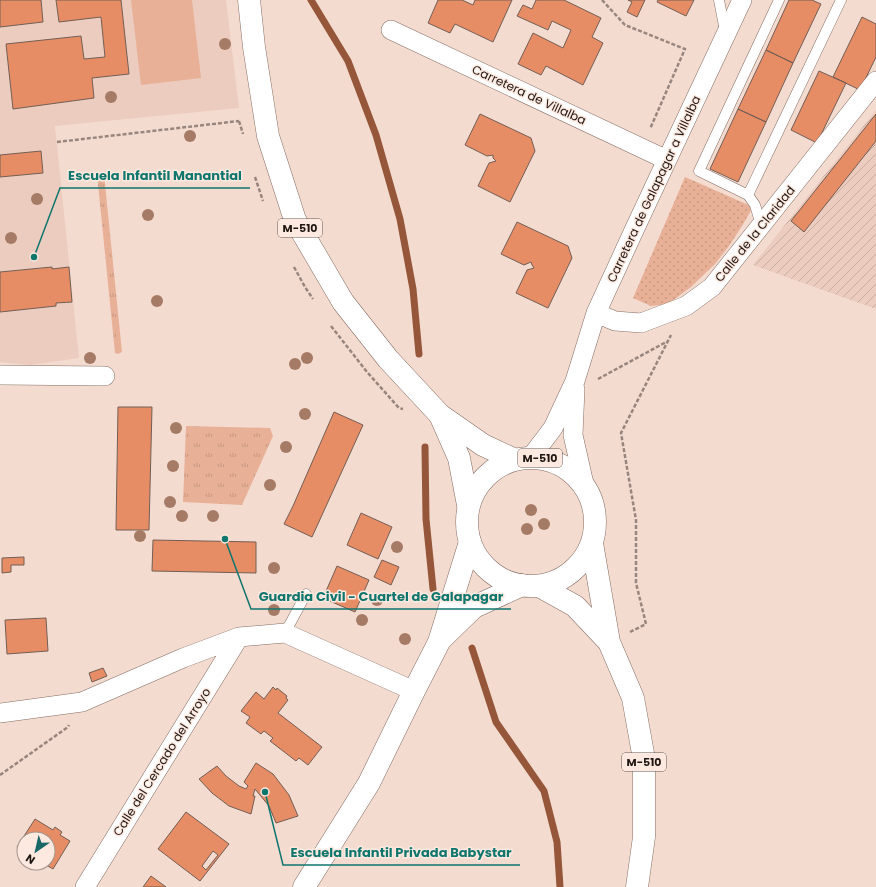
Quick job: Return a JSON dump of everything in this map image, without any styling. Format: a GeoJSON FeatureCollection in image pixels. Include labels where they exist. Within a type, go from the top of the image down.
{"type":"FeatureCollection","features":[{"type":"Feature","properties":{"kind":"main road","name":"M-510"},"geometry":{"type":"LineString","coordinates":[[249,0],[254,48],[268,136],[295,220],[343,302],[388,359],[440,415],[484,445],[522,458],[546,459],[561,464],[584,484],[591,498],[595,513],[595,528],[592,543],[586,556],[577,567],[566,576],[553,582],[531,585],[508,582],[484,566],[476,555],[470,542],[467,530],[468,505],[459,458],[440,415]]}},
{"type":"Feature","properties":{"kind":"main road","name":"M-510"},"geometry":{"type":"LineString","coordinates":[[468,505],[475,490],[485,477],[498,466],[522,458]]}},
{"type":"Feature","properties":{"kind":"main road"},"geometry":{"type":"LineString","coordinates":[[304,887],[369,783],[439,642],[470,542]]}},
{"type":"Feature","properties":{"kind":"main road","name":"M-510"},"geometry":{"type":"LineString","coordinates":[[592,543],[609,642],[633,698],[644,759],[644,836],[637,887]]}},
{"type":"Feature","properties":{"kind":"main road","name":"M-510"},"geometry":{"type":"LineString","coordinates":[[531,585],[575,606],[609,642]]}},
{"type":"Feature","properties":{"kind":"main road"},"geometry":{"type":"LineString","coordinates":[[439,642],[474,607],[531,585]]}},
{"type":"Feature","properties":{"kind":"street","name":"Carretera de Galapagar a Villalba"},"geometry":{"type":"LineString","coordinates":[[522,458],[553,428],[575,381],[596,313],[666,160],[742,0]]}},
{"type":"Feature","properties":{"kind":"street","name":"Carretera de Villalba"},"geometry":{"type":"LineString","coordinates":[[391,30],[666,160]]}},
{"type":"Feature","properties":{"kind":"street","name":"Calle de la Claridad"},"geometry":{"type":"LineString","coordinates":[[596,313],[615,321],[641,323],[686,306],[712,287],[876,81]]}},
{"type":"Feature","properties":{"kind":"street"},"geometry":{"type":"LineString","coordinates":[[0,375],[105,376]]}},
{"type":"Feature","properties":{"kind":"street","name":"Carretera de Galapagar a Villalba"},"geometry":{"type":"LineString","coordinates":[[575,381],[574,434],[584,484]]}},
{"type":"Feature","properties":{"kind":"street"},"geometry":{"type":"LineString","coordinates":[[0,713],[82,702],[183,658],[240,637],[285,633],[414,691]]}},
{"type":"Feature","properties":{"kind":"street","name":"Calle del Cercado del Arroyo"},"geometry":{"type":"LineString","coordinates":[[85,887],[240,637]]}},
{"type":"Feature","properties":{"kind":"lane"},"geometry":{"type":"LineString","coordinates":[[719,0],[726,34]]}},
{"type":"Feature","properties":{"kind":"lane"},"geometry":{"type":"LineString","coordinates":[[761,225],[755,204],[748,195],[699,171],[779,0]]}},
{"type":"Feature","properties":{"kind":"lane"},"geometry":{"type":"LineString","coordinates":[[748,195],[842,0]]}},
{"type":"Feature","properties":{"kind":"lane"},"geometry":{"type":"LineString","coordinates":[[285,633],[306,594]]}},
{"type":"Feature","properties":{"kind":"path"},"geometry":{"type":"LineString","coordinates":[[602,0],[625,25],[685,49],[642,148]]}},
{"type":"Feature","properties":{"kind":"path"},"geometry":{"type":"LineString","coordinates":[[57,142],[239,121],[244,117]]}},
{"type":"Feature","properties":{"kind":"path"},"geometry":{"type":"LineString","coordinates":[[609,642],[646,624],[636,583],[636,520],[621,433],[686,306]]}},
{"type":"Feature","properties":{"kind":"path"},"geometry":{"type":"LineString","coordinates":[[0,775],[68,727],[82,702]]}},
{"type":"Feature","properties":{"kind":"shaded area"},"geometry":{"type":"Polygon","coordinates":[[[0,0],[226,0],[239,108],[55,126],[79,358],[30,365],[0,362],[0,0]]]}},
{"type":"Feature","properties":{"kind":"shaded area"},"geometry":{"type":"Polygon","coordinates":[[[876,110],[876,309],[753,265],[876,110]]]}},
{"type":"Feature","properties":{"kind":"green space"},"geometry":{"type":"Polygon","coordinates":[[[131,0],[192,0],[201,78],[141,85],[131,0]]]}},
{"type":"Feature","properties":{"kind":"green space"},"geometry":{"type":"Polygon","coordinates":[[[101,172],[104,174],[122,352],[118,354],[115,353],[97,174],[101,172]]]}},
{"type":"Feature","properties":{"kind":"green space"},"geometry":{"type":"Polygon","coordinates":[[[685,177],[753,207],[729,246],[715,264],[691,287],[668,304],[651,306],[633,298],[685,177]]]}},
{"type":"Feature","properties":{"kind":"green space"},"geometry":{"type":"Polygon","coordinates":[[[186,426],[270,428],[273,436],[242,505],[183,502],[186,426]]]}},
{"type":"Feature","properties":{"kind":"building"},"geometry":{"type":"Polygon","coordinates":[[[0,0],[41,0],[43,22],[0,27],[0,0]]]}},
{"type":"Feature","properties":{"kind":"building"},"geometry":{"type":"Polygon","coordinates":[[[56,0],[121,0],[129,74],[92,78],[94,98],[13,109],[6,44],[81,36],[84,59],[105,57],[101,17],[59,22],[56,0]]]}},
{"type":"Feature","properties":{"kind":"building"},"geometry":{"type":"Polygon","coordinates":[[[438,0],[462,0],[473,5],[475,0],[512,0],[493,42],[455,24],[450,33],[428,23],[438,0]]]}},
{"type":"Feature","properties":{"kind":"building"},"geometry":{"type":"Polygon","coordinates":[[[536,0],[564,0],[601,18],[592,37],[603,43],[583,85],[546,66],[541,75],[518,64],[533,33],[563,48],[571,30],[552,21],[548,30],[517,16],[523,5],[532,9],[536,0]]]}},
{"type":"Feature","properties":{"kind":"building"},"geometry":{"type":"Polygon","coordinates":[[[628,0],[645,0],[637,17],[627,12],[632,2],[628,0]]]}},
{"type":"Feature","properties":{"kind":"building"},"geometry":{"type":"Polygon","coordinates":[[[658,0],[694,0],[686,16],[657,2],[658,0]]]}},
{"type":"Feature","properties":{"kind":"building"},"geometry":{"type":"Polygon","coordinates":[[[789,0],[812,0],[821,4],[793,63],[766,50],[789,0]]]}},
{"type":"Feature","properties":{"kind":"building"},"geometry":{"type":"Polygon","coordinates":[[[862,17],[876,24],[876,57],[860,90],[833,77],[862,17]]]}},
{"type":"Feature","properties":{"kind":"building"},"geometry":{"type":"Polygon","coordinates":[[[766,50],[793,63],[766,122],[738,109],[766,50]]]}},
{"type":"Feature","properties":{"kind":"building"},"geometry":{"type":"Polygon","coordinates":[[[819,71],[846,83],[817,143],[791,130],[819,71]]]}},
{"type":"Feature","properties":{"kind":"building"},"geometry":{"type":"Polygon","coordinates":[[[738,109],[766,122],[738,182],[710,169],[738,109]]]}},
{"type":"Feature","properties":{"kind":"building"},"geometry":{"type":"Polygon","coordinates":[[[480,114],[531,138],[535,151],[510,202],[478,186],[489,163],[496,161],[493,158],[493,155],[487,156],[465,145],[480,114]]]}},
{"type":"Feature","properties":{"kind":"building"},"geometry":{"type":"Polygon","coordinates":[[[876,114],[876,141],[804,232],[791,221],[876,114]]]}},
{"type":"Feature","properties":{"kind":"building"},"geometry":{"type":"Polygon","coordinates":[[[41,151],[43,173],[0,177],[0,155],[41,151]]]}},
{"type":"Feature","properties":{"kind":"building"},"geometry":{"type":"Polygon","coordinates":[[[517,222],[568,246],[572,258],[548,308],[516,293],[527,270],[534,268],[531,262],[524,265],[501,254],[517,222]]]}},
{"type":"Feature","properties":{"kind":"building"},"geometry":{"type":"Polygon","coordinates":[[[52,267],[52,269],[69,267],[72,302],[56,303],[56,306],[0,312],[0,272],[52,267]]]}},
{"type":"Feature","properties":{"kind":"building"},"geometry":{"type":"Polygon","coordinates":[[[118,407],[152,407],[149,530],[116,530],[118,407]]]}},
{"type":"Feature","properties":{"kind":"building"},"geometry":{"type":"Polygon","coordinates":[[[334,412],[363,425],[312,537],[284,524],[334,412]]]}},
{"type":"Feature","properties":{"kind":"building"},"geometry":{"type":"Polygon","coordinates":[[[361,513],[392,527],[378,559],[347,545],[361,513]]]}},
{"type":"Feature","properties":{"kind":"building"},"geometry":{"type":"Polygon","coordinates":[[[153,540],[256,542],[256,573],[152,571],[153,540]]]}},
{"type":"Feature","properties":{"kind":"building"},"geometry":{"type":"Polygon","coordinates":[[[24,557],[24,565],[11,565],[11,572],[2,573],[2,558],[24,557]]]}},
{"type":"Feature","properties":{"kind":"building"},"geometry":{"type":"Polygon","coordinates":[[[382,560],[399,567],[391,585],[374,577],[382,560]]]}},
{"type":"Feature","properties":{"kind":"building"},"geometry":{"type":"Polygon","coordinates":[[[337,566],[369,580],[355,612],[323,598],[337,566]]]}},
{"type":"Feature","properties":{"kind":"building"},"geometry":{"type":"Polygon","coordinates":[[[46,618],[48,651],[7,654],[5,620],[46,618]]]}},
{"type":"Feature","properties":{"kind":"building"},"geometry":{"type":"Polygon","coordinates":[[[103,668],[107,676],[92,682],[89,673],[103,668]]]}},
{"type":"Feature","properties":{"kind":"building"},"geometry":{"type":"Polygon","coordinates":[[[273,687],[276,690],[277,688],[287,696],[286,698],[288,700],[278,713],[322,747],[308,765],[299,758],[296,761],[270,741],[273,738],[264,731],[261,734],[246,723],[250,717],[241,711],[256,692],[264,699],[273,687]]]}},
{"type":"Feature","properties":{"kind":"building"},"geometry":{"type":"Polygon","coordinates":[[[256,763],[273,774],[289,795],[298,816],[276,823],[269,806],[255,789],[251,814],[229,806],[212,793],[199,779],[217,766],[226,776],[239,786],[246,789],[248,786],[244,782],[256,763]]]}},
{"type":"Feature","properties":{"kind":"building"},"geometry":{"type":"Polygon","coordinates":[[[186,812],[229,844],[200,881],[158,849],[186,812]],[[213,851],[202,866],[206,870],[218,855],[213,851]]]}},
{"type":"Feature","properties":{"kind":"building"},"geometry":{"type":"Polygon","coordinates":[[[35,819],[53,830],[55,827],[62,832],[60,835],[70,841],[56,864],[56,831],[27,831],[35,819]]]}},
{"type":"Feature","properties":{"kind":"building"},"geometry":{"type":"Polygon","coordinates":[[[151,876],[166,887],[143,887],[151,876]]]}},
{"type":"Feature","properties":{"kind":"waterway"},"geometry":{"type":"LineString","coordinates":[[311,0],[348,61],[376,135],[400,219],[413,289],[419,354]]}},
{"type":"Feature","properties":{"kind":"waterway"},"geometry":{"type":"LineString","coordinates":[[425,447],[426,519],[433,589]]}},
{"type":"Feature","properties":{"kind":"waterway"},"geometry":{"type":"LineString","coordinates":[[472,648],[496,722],[544,791],[557,842],[560,887]]}},
{"type":"Feature","properties":{"kind":"place","name":"Escuela Infantil Manantial"},"geometry":{"type":"Point","coordinates":[34,257]}},
{"type":"Feature","properties":{"kind":"place","name":"Guardia Civil - Cuartel de Galapagar"},"geometry":{"type":"Point","coordinates":[225,539]}},
{"type":"Feature","properties":{"kind":"place","name":"Escuela Infantil Privada Babystar"},"geometry":{"type":"Point","coordinates":[265,792]}}]}
